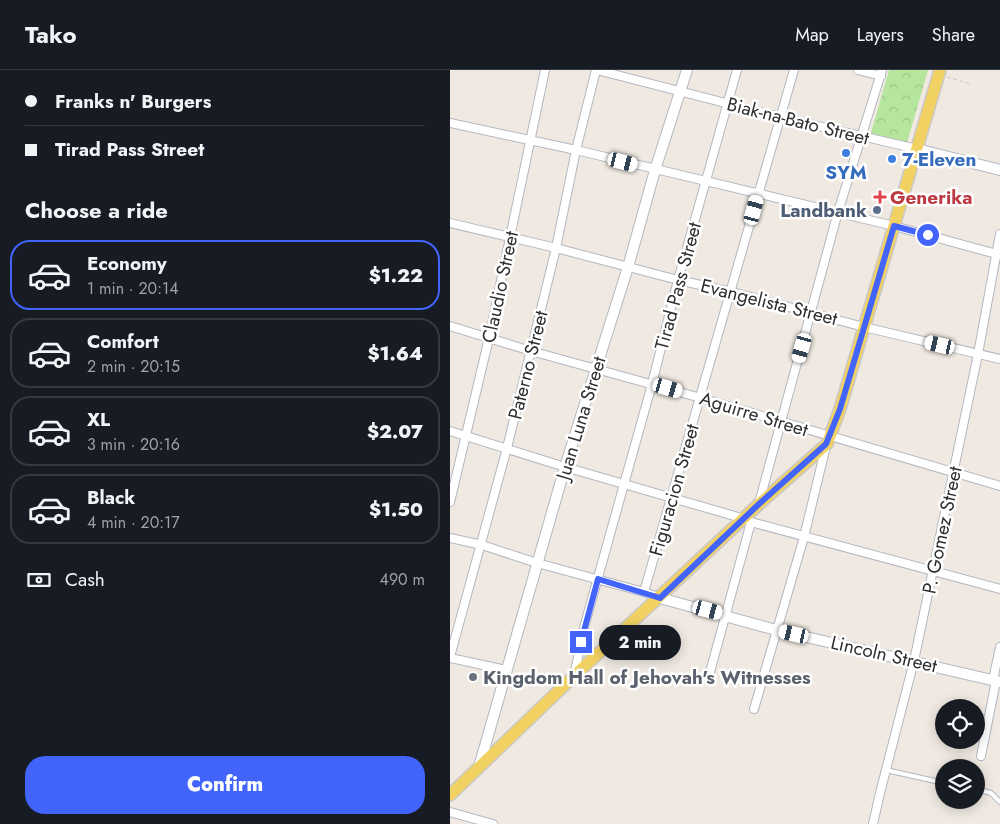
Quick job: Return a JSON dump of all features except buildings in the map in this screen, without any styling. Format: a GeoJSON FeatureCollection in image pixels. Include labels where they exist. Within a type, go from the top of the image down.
{"type":"FeatureCollection","features":[{"type":"Feature","properties":{"kind":"main road"},"geometry":{"type":"LineString","coordinates":[[450,795],[574,676],[748,521],[759,504],[829,440],[939,72]]}},
{"type":"Feature","properties":{"kind":"street","name":"Claudio Street"},"geometry":{"type":"LineString","coordinates":[[450,502],[489,338],[545,70]]}},
{"type":"Feature","properties":{"kind":"street","name":"Biak-na-Bato Street"},"geometry":{"type":"LineString","coordinates":[[596,70],[862,138],[917,149],[1000,170]]}},
{"type":"Feature","properties":{"kind":"street","name":"Paterno Street"},"geometry":{"type":"LineString","coordinates":[[450,658],[507,448],[556,248],[576,150],[596,70]]}},
{"type":"Feature","properties":{"kind":"street","name":"Juan Luna Street"},"geometry":{"type":"LineString","coordinates":[[479,767],[565,467],[597,370],[686,70]]}},
{"type":"Feature","properties":{"kind":"street","name":"Tirad Pass Street"},"geometry":{"type":"LineString","coordinates":[[574,676],[585,624],[737,70]]}},
{"type":"Feature","properties":{"kind":"street","name":"Figuracion Street"},"geometry":{"type":"LineString","coordinates":[[644,592],[732,292],[794,70]]}},
{"type":"Feature","properties":{"kind":"street"},"geometry":{"type":"LineString","coordinates":[[759,504],[838,212],[882,73],[858,70]]}},
{"type":"Feature","properties":{"kind":"street"},"geometry":{"type":"LineString","coordinates":[[450,123],[576,150],[838,212],[998,254]]}},
{"type":"Feature","properties":{"kind":"street","name":"Evangelista Street"},"geometry":{"type":"LineString","coordinates":[[450,223],[511,236],[678,280],[812,312],[864,327],[1000,359]]}},
{"type":"Feature","properties":{"kind":"street","name":"P. Gomez Street"},"geometry":{"type":"LineString","coordinates":[[873,824],[914,661],[978,354],[998,254],[1000,234]]}},
{"type":"Feature","properties":{"kind":"street","name":"Aguirre Street"},"geometry":{"type":"LineString","coordinates":[[450,326],[597,370],[781,421],[829,440],[1000,486]]}},
{"type":"Feature","properties":{"kind":"street"},"geometry":{"type":"LineString","coordinates":[[450,431],[804,537],[1000,588]]}},
{"type":"Feature","properties":{"kind":"street"},"geometry":{"type":"LineString","coordinates":[[754,709],[804,537],[829,440]]}},
{"type":"Feature","properties":{"kind":"street"},"geometry":{"type":"LineString","coordinates":[[710,672],[748,521]]}},
{"type":"Feature","properties":{"kind":"street","name":"Lincoln Street"},"geometry":{"type":"LineString","coordinates":[[450,538],[482,545],[537,563],[660,598],[725,614],[776,630],[996,681]]}},
{"type":"Feature","properties":{"kind":"street"},"geometry":{"type":"LineString","coordinates":[[981,756],[996,681],[1000,647]]}},
{"type":"Feature","properties":{"kind":"street"},"geometry":{"type":"LineString","coordinates":[[450,658],[506,670]]}},
{"type":"Feature","properties":{"kind":"street"},"geometry":{"type":"LineString","coordinates":[[450,812],[493,824]]}},
{"type":"Feature","properties":{"kind":"lane"},"geometry":{"type":"LineString","coordinates":[[886,770],[935,780]]}},
{"type":"Feature","properties":{"kind":"lane"},"geometry":{"type":"LineString","coordinates":[[985,791],[991,793],[1000,802]]}},
{"type":"Feature","properties":{"kind":"path"},"geometry":{"type":"LineString","coordinates":[[939,72],[971,84]]}},
{"type":"Feature","properties":{"kind":"green space"},"geometry":{"type":"Polygon","coordinates":[[[889,70],[928,70],[907,143],[871,133],[889,70]]]}},
{"type":"Feature","properties":{"kind":"place","name":"SYM"},"geometry":{"type":"Point","coordinates":[846,153]}},
{"type":"Feature","properties":{"kind":"place","name":"7-Eleven"},"geometry":{"type":"Point","coordinates":[892,159]}},
{"type":"Feature","properties":{"kind":"place","name":"Generika"},"geometry":{"type":"Point","coordinates":[880,197]}},
{"type":"Feature","properties":{"kind":"place","name":"Landbank"},"geometry":{"type":"Point","coordinates":[877,210]}},
{"type":"Feature","properties":{"kind":"place","name":"Kingdom Hall of Jehovah's Witnesses"},"geometry":{"type":"Point","coordinates":[473,677]}},
{"type":"Feature","properties":{"kind":"route"},"geometry":{"type":"LineString","coordinates":[[581,642],[598,579],[660,598],[759,504],[826,444],[831,436],[840,409],[894,226],[928,235]]}}]}
